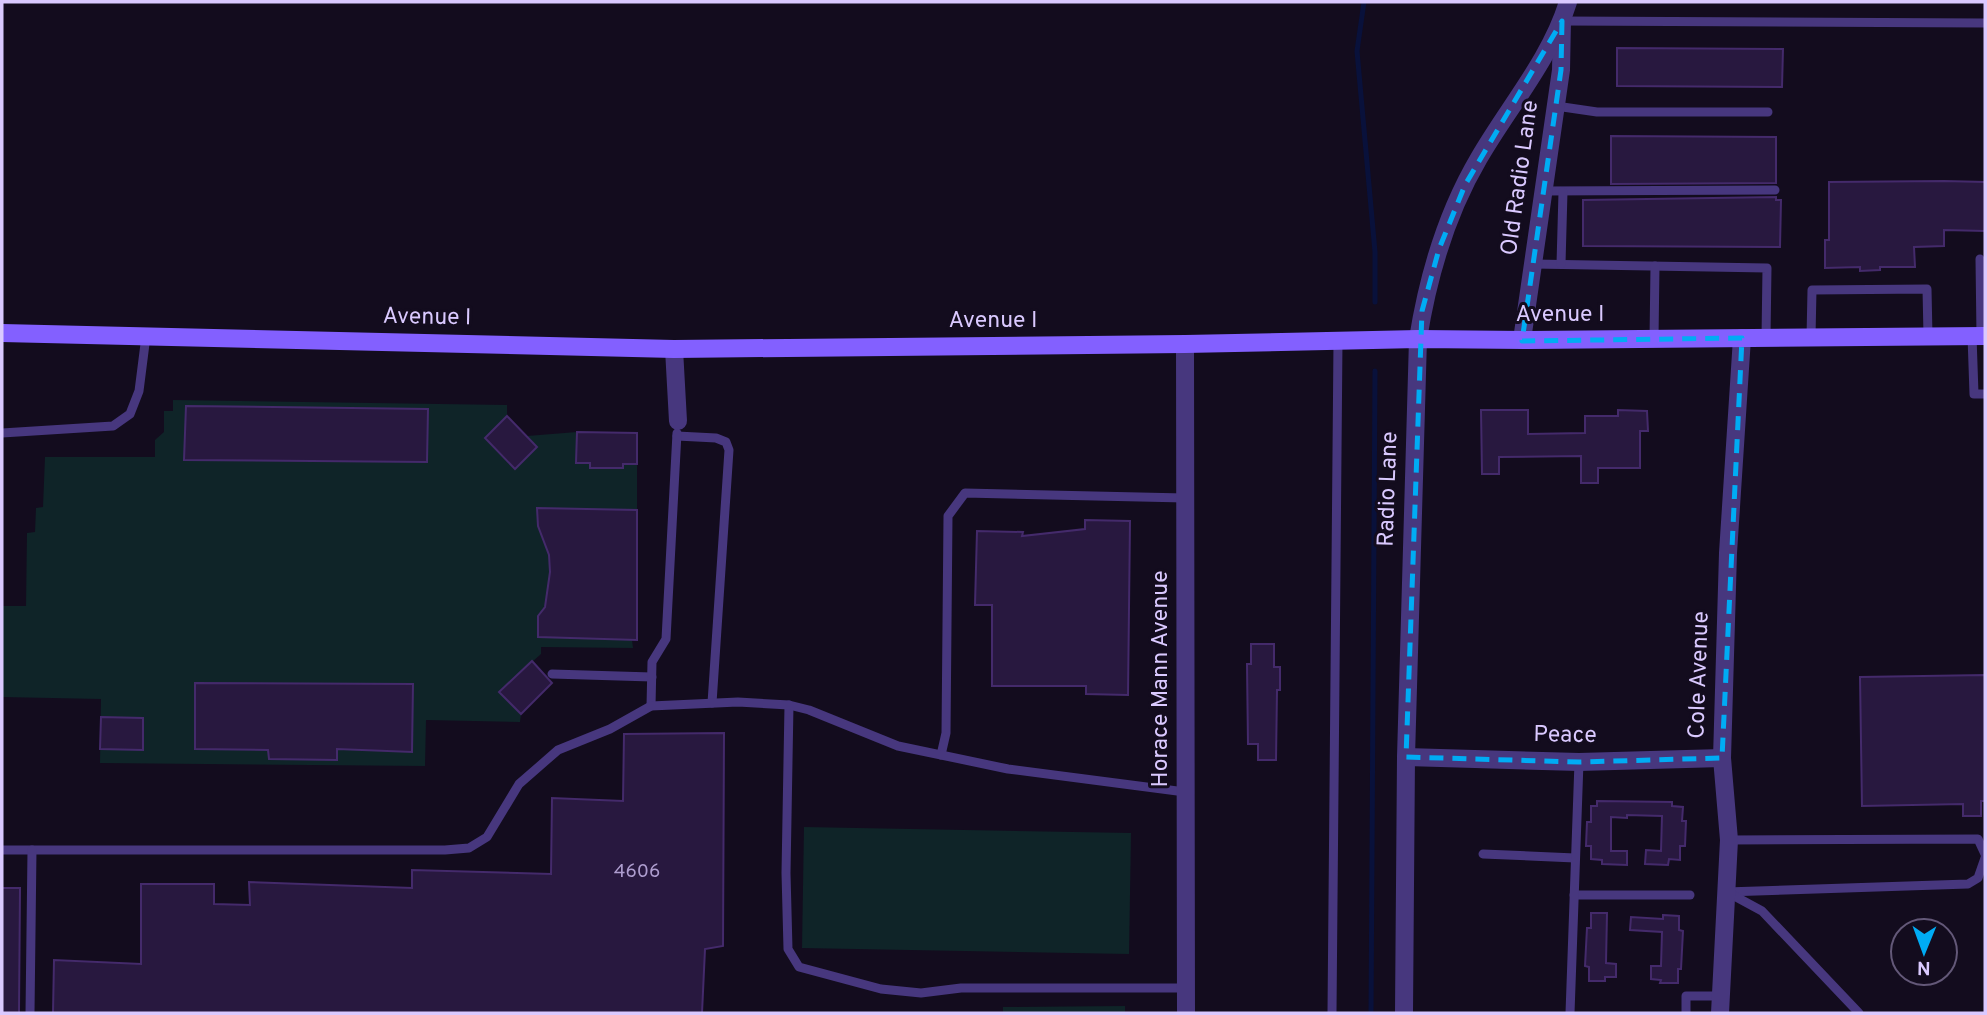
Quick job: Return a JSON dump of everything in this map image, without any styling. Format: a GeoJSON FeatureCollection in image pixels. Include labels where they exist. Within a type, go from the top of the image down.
{"type":"FeatureCollection","features":[{"type":"Feature","properties":{"kind":"main road","name":"Avenue I"},"geometry":{"type":"LineString","coordinates":[[2,333],[674,349],[1418,339],[1979,336]]}},
{"type":"Feature","properties":{"kind":"street","name":"Radio Lane"},"geometry":{"type":"LineString","coordinates":[[1404,1013],[1406,757],[1418,339],[1436,258],[1465,184],[1535,72],[1562,21],[1568,2]]}},
{"type":"Feature","properties":{"kind":"street","name":"Old Radio Lane"},"geometry":{"type":"LineString","coordinates":[[1522,340],[1561,70],[1562,21]]}},
{"type":"Feature","properties":{"kind":"street","name":"Cole Avenue"},"geometry":{"type":"LineString","coordinates":[[1721,1005],[1729,840],[1722,758],[1728,553],[1742,338]]}},
{"type":"Feature","properties":{"kind":"street","name":"Horace Mann Avenue"},"geometry":{"type":"LineString","coordinates":[[1185,344],[1186,1013]]}},
{"type":"Feature","properties":{"kind":"street"},"geometry":{"type":"LineString","coordinates":[[674,349],[678,429]]}},
{"type":"Feature","properties":{"kind":"street","name":"Peace"},"geometry":{"type":"LineString","coordinates":[[1406,757],[1579,762],[1722,758]]}},
{"type":"Feature","properties":{"kind":"lane"},"geometry":{"type":"LineString","coordinates":[[1562,21],[1985,23]]}},
{"type":"Feature","properties":{"kind":"lane"},"geometry":{"type":"LineString","coordinates":[[1556,106],[1597,112],[1768,112]]}},
{"type":"Feature","properties":{"kind":"lane"},"geometry":{"type":"LineString","coordinates":[[1543,191],[1776,190]]}},
{"type":"Feature","properties":{"kind":"lane"},"geometry":{"type":"LineString","coordinates":[[1561,264],[1563,191]]}},
{"type":"Feature","properties":{"kind":"lane"},"geometry":{"type":"LineString","coordinates":[[1980,259],[1979,336],[1974,394],[1985,394]]}},
{"type":"Feature","properties":{"kind":"lane"},"geometry":{"type":"LineString","coordinates":[[1533,264],[1767,268],[1766,337]]}},
{"type":"Feature","properties":{"kind":"lane"},"geometry":{"type":"LineString","coordinates":[[1654,339],[1655,266]]}},
{"type":"Feature","properties":{"kind":"lane"},"geometry":{"type":"LineString","coordinates":[[1811,337],[1812,290],[1927,289],[1928,337]]}},
{"type":"Feature","properties":{"kind":"lane"},"geometry":{"type":"LineString","coordinates":[[2,433],[113,426],[130,414],[139,391],[146,336]]}},
{"type":"Feature","properties":{"kind":"lane"},"geometry":{"type":"LineString","coordinates":[[1332,1013],[1338,341]]}},
{"type":"Feature","properties":{"kind":"lane"},"geometry":{"type":"LineString","coordinates":[[651,706],[652,662],[667,639],[678,429],[726,442],[729,450],[712,703]]}},
{"type":"Feature","properties":{"kind":"lane"},"geometry":{"type":"LineString","coordinates":[[941,755],[946,733],[948,516],[965,493],[1185,498]]}},
{"type":"Feature","properties":{"kind":"lane"},"geometry":{"type":"LineString","coordinates":[[552,674],[652,677]]}},
{"type":"Feature","properties":{"kind":"lane"},"geometry":{"type":"LineString","coordinates":[[2,850],[469,848],[487,837],[519,784],[558,750],[610,729],[651,706],[712,703],[789,705],[809,710],[898,747],[1008,769],[1185,792]]}},
{"type":"Feature","properties":{"kind":"lane"},"geometry":{"type":"LineString","coordinates":[[789,705],[786,873],[788,949],[799,967],[881,989],[921,993],[961,988],[1185,988]]}},
{"type":"Feature","properties":{"kind":"lane"},"geometry":{"type":"LineString","coordinates":[[1570,1013],[1579,762]]}},
{"type":"Feature","properties":{"kind":"lane"},"geometry":{"type":"LineString","coordinates":[[1727,892],[1968,884],[1978,878],[1985,856],[1978,839],[1729,840]]}},
{"type":"Feature","properties":{"kind":"lane"},"geometry":{"type":"LineString","coordinates":[[30,1013],[32,850]]}},
{"type":"Feature","properties":{"kind":"lane"},"geometry":{"type":"LineString","coordinates":[[1483,854],[1575,858]]}},
{"type":"Feature","properties":{"kind":"lane"},"geometry":{"type":"LineString","coordinates":[[1727,892],[1762,911],[1859,1013]]}},
{"type":"Feature","properties":{"kind":"lane"},"geometry":{"type":"LineString","coordinates":[[1574,895],[1690,895]]}},
{"type":"Feature","properties":{"kind":"lane"},"geometry":{"type":"LineString","coordinates":[[1686,1013],[1686,996],[1721,1005]]}},
{"type":"Feature","properties":{"kind":"highlighted area"},"geometry":{"type":"Polygon","coordinates":[[[1562,21],[1561,70],[1522,341],[1742,338],[1722,758],[1579,762],[1406,757],[1422,311],[1439,249],[1465,185],[1562,21]]]}},
{"type":"Feature","properties":{"kind":"green space"},"geometry":{"type":"Polygon","coordinates":[[[173,400],[507,405],[507,416],[527,436],[577,432],[637,433],[637,640],[632,640],[633,648],[541,647],[541,654],[532,662],[552,683],[521,714],[520,722],[426,720],[425,766],[100,763],[101,699],[2,697],[2,606],[26,606],[27,533],[35,532],[36,508],[43,507],[45,457],[155,457],[155,440],[164,432],[164,411],[173,411],[173,400]]]}},
{"type":"Feature","properties":{"kind":"green space"},"geometry":{"type":"Polygon","coordinates":[[[804,827],[1131,833],[1129,954],[802,948],[804,827]]]}},
{"type":"Feature","properties":{"kind":"green space"},"geometry":{"type":"Polygon","coordinates":[[[1125,1006],[1125,1013],[1003,1013],[1003,1007],[1125,1006]]]}},
{"type":"Feature","properties":{"kind":"building"},"geometry":{"type":"Polygon","coordinates":[[[1617,48],[1783,49],[1782,87],[1617,86],[1617,48]]]}},
{"type":"Feature","properties":{"kind":"building"},"geometry":{"type":"Polygon","coordinates":[[[1611,136],[1776,137],[1776,183],[1611,184],[1611,136]]]}},
{"type":"Feature","properties":{"kind":"building"},"geometry":{"type":"Polygon","coordinates":[[[1829,182],[1985,182],[1985,231],[1944,230],[1944,246],[1914,247],[1915,267],[1880,267],[1880,270],[1860,271],[1860,267],[1825,268],[1825,240],[1829,240],[1829,182]]]}},
{"type":"Feature","properties":{"kind":"building"},"geometry":{"type":"Polygon","coordinates":[[[1776,197],[1776,200],[1781,200],[1780,247],[1583,246],[1583,200],[1776,197]]]}},
{"type":"Feature","properties":{"kind":"building"},"geometry":{"type":"Polygon","coordinates":[[[186,406],[428,409],[427,462],[184,460],[186,406]]]}},
{"type":"Feature","properties":{"kind":"building"},"geometry":{"type":"Polygon","coordinates":[[[1481,410],[1528,410],[1528,434],[1585,433],[1585,416],[1618,416],[1618,410],[1647,411],[1648,431],[1640,431],[1640,468],[1598,468],[1598,483],[1581,483],[1581,456],[1499,457],[1499,474],[1482,474],[1481,410]]]}},
{"type":"Feature","properties":{"kind":"building"},"geometry":{"type":"Polygon","coordinates":[[[507,416],[537,447],[515,469],[485,438],[507,416]]]}},
{"type":"Feature","properties":{"kind":"building"},"geometry":{"type":"Polygon","coordinates":[[[577,432],[637,433],[637,464],[623,464],[623,468],[590,468],[590,463],[576,463],[577,432]]]}},
{"type":"Feature","properties":{"kind":"building"},"geometry":{"type":"Polygon","coordinates":[[[537,508],[637,510],[637,640],[538,637],[538,616],[545,607],[550,572],[549,555],[538,526],[537,508]]]}},
{"type":"Feature","properties":{"kind":"building"},"geometry":{"type":"Polygon","coordinates":[[[1085,520],[1130,521],[1128,695],[1086,694],[1086,686],[992,686],[992,605],[975,605],[977,531],[1023,532],[1022,536],[1085,529],[1085,520]]]}},
{"type":"Feature","properties":{"kind":"building"},"geometry":{"type":"Polygon","coordinates":[[[1251,644],[1274,644],[1274,667],[1280,667],[1276,760],[1258,760],[1258,744],[1248,744],[1247,664],[1251,664],[1251,644]]]}},
{"type":"Feature","properties":{"kind":"building"},"geometry":{"type":"Polygon","coordinates":[[[532,661],[552,683],[521,714],[499,692],[532,661]]]}},
{"type":"Feature","properties":{"kind":"building"},"geometry":{"type":"Polygon","coordinates":[[[1985,675],[1985,801],[1981,801],[1981,816],[1963,816],[1963,804],[1862,806],[1860,677],[1985,675]]]}},
{"type":"Feature","properties":{"kind":"building"},"geometry":{"type":"Polygon","coordinates":[[[195,683],[413,684],[412,752],[337,749],[337,760],[269,759],[268,750],[195,749],[195,683]]]}},
{"type":"Feature","properties":{"kind":"building"},"geometry":{"type":"Polygon","coordinates":[[[101,717],[143,718],[143,750],[100,749],[101,717]]]}},
{"type":"Feature","properties":{"kind":"building"},"geometry":{"type":"Polygon","coordinates":[[[724,733],[723,946],[705,949],[702,1013],[53,1013],[54,960],[141,964],[141,884],[214,884],[214,904],[250,905],[249,882],[412,888],[412,870],[551,874],[552,798],[623,801],[624,734],[724,733]]]}},
{"type":"Feature","properties":{"kind":"building"},"geometry":{"type":"Polygon","coordinates":[[[1597,801],[1672,802],[1672,806],[1683,807],[1682,821],[1686,821],[1685,846],[1680,846],[1680,860],[1669,859],[1668,865],[1645,864],[1646,850],[1661,851],[1662,816],[1627,815],[1627,818],[1611,817],[1611,851],[1627,851],[1627,865],[1602,864],[1602,860],[1591,859],[1591,846],[1586,846],[1587,822],[1591,822],[1591,806],[1597,806],[1597,801]]]}},
{"type":"Feature","properties":{"kind":"building"},"geometry":{"type":"Polygon","coordinates":[[[2,888],[20,888],[19,1013],[2,1013],[2,888]]]}},
{"type":"Feature","properties":{"kind":"building"},"geometry":{"type":"Polygon","coordinates":[[[1591,913],[1607,913],[1606,963],[1616,964],[1616,977],[1605,977],[1605,981],[1589,981],[1589,967],[1585,966],[1587,928],[1591,928],[1591,913]]]}},
{"type":"Feature","properties":{"kind":"building"},"geometry":{"type":"Polygon","coordinates":[[[1663,915],[1679,916],[1679,930],[1683,931],[1678,983],[1660,983],[1661,980],[1651,979],[1651,966],[1661,966],[1662,932],[1630,930],[1631,917],[1663,919],[1663,915]]]}},
{"type":"Feature","properties":{"kind":"waterway"},"geometry":{"type":"LineString","coordinates":[[1364,2],[1357,51],[1375,252],[1375,302]]}},
{"type":"Feature","properties":{"kind":"waterway"},"geometry":{"type":"LineString","coordinates":[[1371,1013],[1375,371]]}}]}
